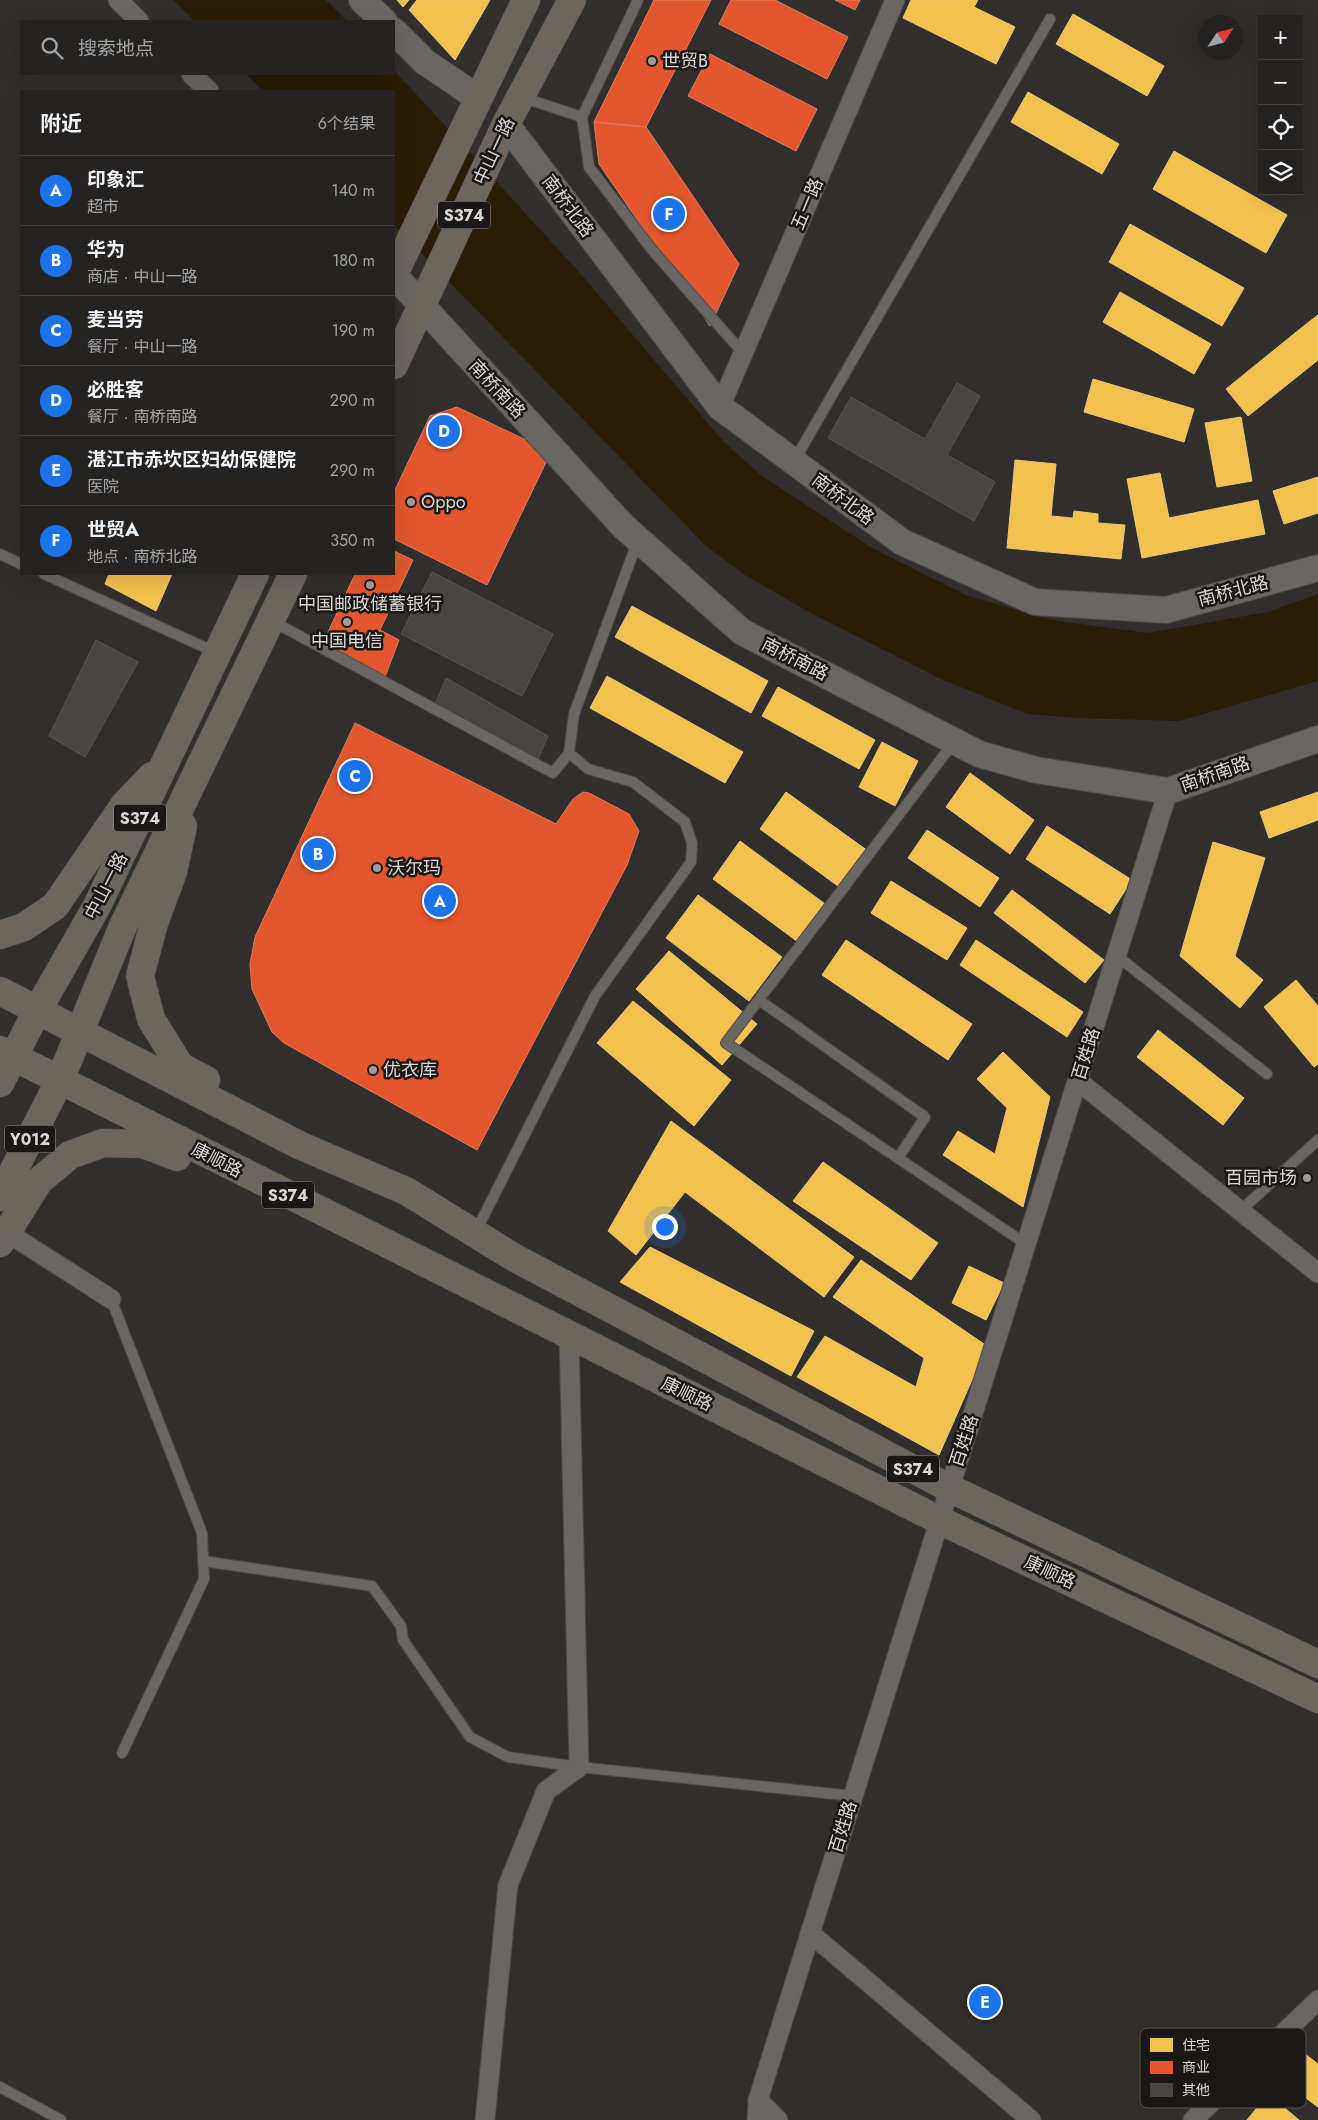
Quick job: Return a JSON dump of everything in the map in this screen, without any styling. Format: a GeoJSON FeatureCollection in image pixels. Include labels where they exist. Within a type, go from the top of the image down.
{"type":"FeatureCollection","features":[{"type":"Feature","properties":{"kind":"main road","name":"中山一路"},"geometry":{"type":"LineString","coordinates":[[395,273],[526,0]]}},
{"type":"Feature","properties":{"kind":"main road","name":"中山一路"},"geometry":{"type":"LineString","coordinates":[[395,363],[506,124],[572,0]]}},
{"type":"Feature","properties":{"kind":"main road","name":"中山一路"},"geometry":{"type":"LineString","coordinates":[[0,1083],[6,1054],[37,1011],[97,906],[255,575]]}},
{"type":"Feature","properties":{"kind":"main road"},"geometry":{"type":"LineString","coordinates":[[293,575],[196,775],[173,872],[154,923],[140,976],[151,1019],[180,1066],[406,1191]]}},
{"type":"Feature","properties":{"kind":"main road"},"geometry":{"type":"LineString","coordinates":[[0,935],[24,927],[55,906],[125,804],[168,759]]}},
{"type":"Feature","properties":{"kind":"main road","name":"中山一路"},"geometry":{"type":"LineString","coordinates":[[60,1080],[123,926],[196,775]]}},
{"type":"Feature","properties":{"kind":"main road"},"geometry":{"type":"LineString","coordinates":[[0,991],[37,1011]]}},
{"type":"Feature","properties":{"kind":"main road","name":"S374"},"geometry":{"type":"LineString","coordinates":[[37,1011],[79,1030]]}},
{"type":"Feature","properties":{"kind":"main road","name":"康顺路"},"geometry":{"type":"LineString","coordinates":[[79,1030],[299,1145],[406,1191],[515,1258],[949,1488],[1318,1664]]}},
{"type":"Feature","properties":{"kind":"main road","name":"S374"},"geometry":{"type":"LineString","coordinates":[[6,1054],[60,1080]]}},
{"type":"Feature","properties":{"kind":"main road","name":"康顺路"},"geometry":{"type":"LineString","coordinates":[[60,1080],[939,1520],[1318,1699]]}},
{"type":"Feature","properties":{"kind":"main road","name":"Y012"},"geometry":{"type":"LineString","coordinates":[[0,1197],[60,1080]]}},
{"type":"Feature","properties":{"kind":"main road"},"geometry":{"type":"LineString","coordinates":[[4,1238],[39,1181],[70,1155],[103,1144],[143,1144],[213,1172],[279,1191]]}},
{"type":"Feature","properties":{"kind":"street"},"geometry":{"type":"LineString","coordinates":[[118,0],[138,20]]}},
{"type":"Feature","properties":{"kind":"street"},"geometry":{"type":"LineString","coordinates":[[362,0],[383,20]]}},
{"type":"Feature","properties":{"kind":"street","name":"五一路"},"geometry":{"type":"LineString","coordinates":[[720,407],[895,0]]}},
{"type":"Feature","properties":{"kind":"street"},"geometry":{"type":"LineString","coordinates":[[395,32],[425,62],[478,98]]}},
{"type":"Feature","properties":{"kind":"street"},"geometry":{"type":"LineString","coordinates":[[192,75],[208,90]]}},
{"type":"Feature","properties":{"kind":"street","name":"南桥北路"},"geometry":{"type":"LineString","coordinates":[[506,124],[720,407],[902,542],[1035,602],[1166,610],[1318,568]]}},
{"type":"Feature","properties":{"kind":"street","name":"南桥南路"},"geometry":{"type":"LineString","coordinates":[[395,276],[617,518],[742,632],[979,754],[1036,770],[1168,791],[1318,739]]}},
{"type":"Feature","properties":{"kind":"street","name":"百姓路"},"geometry":{"type":"LineString","coordinates":[[757,2120],[758,2100],[1168,791]]}},
{"type":"Feature","properties":{"kind":"street"},"geometry":{"type":"LineString","coordinates":[[1078,1081],[1318,1273]]}},
{"type":"Feature","properties":{"kind":"street"},"geometry":{"type":"LineString","coordinates":[[4,1238],[111,1299]]}},
{"type":"Feature","properties":{"kind":"street"},"geometry":{"type":"LineString","coordinates":[[485,2120],[508,1885],[546,1791],[579,1767],[569,1335]]}},
{"type":"Feature","properties":{"kind":"street"},"geometry":{"type":"LineString","coordinates":[[810,1933],[1031,2120]]}},
{"type":"Feature","properties":{"kind":"street"},"geometry":{"type":"LineString","coordinates":[[1289,2028],[1318,2000]]}},
{"type":"Feature","properties":{"kind":"street"},"geometry":{"type":"LineString","coordinates":[[758,2100],[778,2120]]}},
{"type":"Feature","properties":{"kind":"street"},"geometry":{"type":"LineString","coordinates":[[1193,2120],[1206,2108]]}},
{"type":"Feature","properties":{"kind":"lane"},"geometry":{"type":"LineString","coordinates":[[638,0],[582,117],[589,167],[653,251],[743,353]]}},
{"type":"Feature","properties":{"kind":"lane"},"geometry":{"type":"LineString","coordinates":[[794,462],[1050,19]]}},
{"type":"Feature","properties":{"kind":"lane"},"geometry":{"type":"LineString","coordinates":[[520,97],[582,117]]}},
{"type":"Feature","properties":{"kind":"lane"},"geometry":{"type":"LineString","coordinates":[[271,620],[553,773],[569,754],[574,714],[639,540]]}},
{"type":"Feature","properties":{"kind":"lane"},"geometry":{"type":"LineString","coordinates":[[0,554],[20,564]]}},
{"type":"Feature","properties":{"kind":"lane"},"geometry":{"type":"LineString","coordinates":[[46,575],[218,653]]}},
{"type":"Feature","properties":{"kind":"lane"},"geometry":{"type":"LineString","coordinates":[[954,741],[726,1043],[1026,1244]]}},
{"type":"Feature","properties":{"kind":"lane"},"geometry":{"type":"LineString","coordinates":[[474,1233],[595,996],[691,862],[692,843],[685,822],[633,782],[588,769],[569,754]]}},
{"type":"Feature","properties":{"kind":"lane"},"geometry":{"type":"LineString","coordinates":[[1116,956],[1268,1074]]}},
{"type":"Feature","properties":{"kind":"lane"},"geometry":{"type":"LineString","coordinates":[[759,1000],[925,1117],[898,1158]]}},
{"type":"Feature","properties":{"kind":"lane"},"geometry":{"type":"LineString","coordinates":[[1240,1210],[1318,1140]]}},
{"type":"Feature","properties":{"kind":"lane"},"geometry":{"type":"LineString","coordinates":[[111,1299],[202,1533],[204,1579],[122,1753]]}},
{"type":"Feature","properties":{"kind":"lane"},"geometry":{"type":"LineString","coordinates":[[203,1561],[372,1586],[401,1626],[403,1640],[470,1737],[508,1757],[579,1767],[853,1796]]}},
{"type":"Feature","properties":{"kind":"lane"},"geometry":{"type":"LineString","coordinates":[[0,2087],[61,2120]]}},
{"type":"Feature","properties":{"kind":"shaded area"},"geometry":{"type":"Polygon","coordinates":[[[173,0],[326,0],[346,20],[193,20],[173,0]]]}},
{"type":"Feature","properties":{"kind":"shaded area"},"geometry":{"type":"Polygon","coordinates":[[[395,71],[580,273],[723,441],[762,476],[872,548],[966,595],[1051,620],[1148,633],[1268,612],[1318,594],[1318,681],[1180,721],[1076,718],[1027,714],[941,679],[809,612],[745,575],[705,545],[395,226],[395,90],[262,90],[247,75],[395,75],[395,71]]]}},
{"type":"Feature","properties":{"kind":"building: 住宅"},"geometry":{"type":"Polygon","coordinates":[[[397,0],[409,0],[403,7],[397,0]]]}},
{"type":"Feature","properties":{"kind":"building: 住宅"},"geometry":{"type":"Polygon","coordinates":[[[417,0],[490,0],[455,60],[409,10],[417,0]]]}},
{"type":"Feature","properties":{"kind":"building: 住宅"},"geometry":{"type":"Polygon","coordinates":[[[911,0],[978,0],[974,7],[1015,27],[996,64],[903,18],[911,0]]]}},
{"type":"Feature","properties":{"kind":"building: 住宅"},"geometry":{"type":"Polygon","coordinates":[[[1073,14],[1164,66],[1147,96],[1056,44],[1073,14]]]}},
{"type":"Feature","properties":{"kind":"building: 住宅"},"geometry":{"type":"Polygon","coordinates":[[[1028,92],[1119,144],[1102,174],[1011,122],[1028,92]]]}},
{"type":"Feature","properties":{"kind":"building: 住宅"},"geometry":{"type":"Polygon","coordinates":[[[1174,151],[1287,215],[1266,253],[1153,189],[1174,151]]]}},
{"type":"Feature","properties":{"kind":"building: 住宅"},"geometry":{"type":"Polygon","coordinates":[[[1130,224],[1244,288],[1222,326],[1109,262],[1130,224]]]}},
{"type":"Feature","properties":{"kind":"building: 住宅"},"geometry":{"type":"Polygon","coordinates":[[[1120,292],[1211,344],[1194,374],[1103,322],[1120,292]]]}},
{"type":"Feature","properties":{"kind":"building: 住宅"},"geometry":{"type":"Polygon","coordinates":[[[1318,315],[1318,341],[1305,325],[1318,315]]]}},
{"type":"Feature","properties":{"kind":"building: 住宅"},"geometry":{"type":"Polygon","coordinates":[[[1305,325],[1318,341],[1318,360],[1248,416],[1226,389],[1305,325]]]}},
{"type":"Feature","properties":{"kind":"building: 住宅"},"geometry":{"type":"Polygon","coordinates":[[[1093,379],[1194,409],[1184,442],[1084,412],[1093,379]]]}},
{"type":"Feature","properties":{"kind":"building: 住宅"},"geometry":{"type":"Polygon","coordinates":[[[1241,417],[1252,481],[1217,487],[1205,423],[1241,417]]]}},
{"type":"Feature","properties":{"kind":"building: 住宅"},"geometry":{"type":"Polygon","coordinates":[[[1015,460],[1056,464],[1051,516],[1073,518],[1074,511],[1098,514],[1098,523],[1125,525],[1121,559],[1007,548],[1015,460]]]}},
{"type":"Feature","properties":{"kind":"building: 住宅"},"geometry":{"type":"Polygon","coordinates":[[[1160,473],[1169,518],[1258,500],[1265,534],[1142,558],[1127,479],[1160,473]]]}},
{"type":"Feature","properties":{"kind":"building: 住宅"},"geometry":{"type":"Polygon","coordinates":[[[1318,477],[1318,513],[1284,524],[1273,491],[1318,477]]]}},
{"type":"Feature","properties":{"kind":"building: 住宅"},"geometry":{"type":"Polygon","coordinates":[[[109,575],[172,575],[156,611],[105,584],[109,575]]]}},
{"type":"Feature","properties":{"kind":"building: 住宅"},"geometry":{"type":"Polygon","coordinates":[[[632,606],[768,681],[751,713],[615,637],[632,606]]]}},
{"type":"Feature","properties":{"kind":"building: 住宅"},"geometry":{"type":"Polygon","coordinates":[[[607,676],[743,752],[725,783],[590,708],[607,676]]]}},
{"type":"Feature","properties":{"kind":"building: 住宅"},"geometry":{"type":"Polygon","coordinates":[[[778,687],[875,740],[859,769],[762,716],[778,687]]]}},
{"type":"Feature","properties":{"kind":"building: 住宅"},"geometry":{"type":"Polygon","coordinates":[[[882,742],[918,761],[895,806],[859,787],[882,742]]]}},
{"type":"Feature","properties":{"kind":"building: 住宅"},"geometry":{"type":"Polygon","coordinates":[[[970,773],[1034,820],[1010,854],[946,807],[970,773]]]}},
{"type":"Feature","properties":{"kind":"building: 住宅"},"geometry":{"type":"Polygon","coordinates":[[[786,792],[868,851],[842,889],[760,829],[786,792]]]}},
{"type":"Feature","properties":{"kind":"building: 住宅"},"geometry":{"type":"Polygon","coordinates":[[[1318,792],[1318,820],[1269,838],[1260,812],[1318,792]]]}},
{"type":"Feature","properties":{"kind":"building: 住宅"},"geometry":{"type":"Polygon","coordinates":[[[1047,826],[1132,880],[1110,914],[1026,859],[1047,826]]]}},
{"type":"Feature","properties":{"kind":"building: 住宅"},"geometry":{"type":"Polygon","coordinates":[[[927,830],[999,878],[980,907],[908,858],[927,830]]]}},
{"type":"Feature","properties":{"kind":"building: 住宅"},"geometry":{"type":"Polygon","coordinates":[[[740,841],[825,904],[798,942],[713,879],[740,841]]]}},
{"type":"Feature","properties":{"kind":"building: 住宅"},"geometry":{"type":"Polygon","coordinates":[[[1213,842],[1265,858],[1235,956],[1263,980],[1240,1008],[1180,956],[1213,842]]]}},
{"type":"Feature","properties":{"kind":"building: 住宅"},"geometry":{"type":"Polygon","coordinates":[[[891,881],[967,928],[947,960],[871,913],[891,881]]]}},
{"type":"Feature","properties":{"kind":"building: 住宅"},"geometry":{"type":"Polygon","coordinates":[[[1012,890],[1104,960],[1085,983],[994,913],[1012,890]]]}},
{"type":"Feature","properties":{"kind":"building: 住宅"},"geometry":{"type":"Polygon","coordinates":[[[698,895],[782,957],[749,1001],[666,938],[698,895]]]}},
{"type":"Feature","properties":{"kind":"building: 住宅"},"geometry":{"type":"Polygon","coordinates":[[[846,940],[972,1024],[948,1060],[822,975],[846,940]]]}},
{"type":"Feature","properties":{"kind":"building: 住宅"},"geometry":{"type":"Polygon","coordinates":[[[976,940],[1083,1012],[1067,1037],[960,965],[976,940]]]}},
{"type":"Feature","properties":{"kind":"building: 住宅"},"geometry":{"type":"Polygon","coordinates":[[[669,951],[757,1024],[722,1065],[636,989],[669,951]]]}},
{"type":"Feature","properties":{"kind":"building: 住宅"},"geometry":{"type":"Polygon","coordinates":[[[1296,980],[1318,1006],[1318,1064],[1314,1067],[1264,1007],[1296,980]]]}},
{"type":"Feature","properties":{"kind":"building: 住宅"},"geometry":{"type":"Polygon","coordinates":[[[633,1001],[731,1080],[694,1126],[597,1043],[633,1001]]]}},
{"type":"Feature","properties":{"kind":"building: 住宅"},"geometry":{"type":"Polygon","coordinates":[[[1158,1030],[1244,1098],[1223,1125],[1137,1057],[1158,1030]]]}},
{"type":"Feature","properties":{"kind":"building: 住宅"},"geometry":{"type":"Polygon","coordinates":[[[1003,1052],[1050,1097],[1023,1207],[943,1155],[958,1131],[995,1154],[1007,1108],[977,1079],[1003,1052]]]}},
{"type":"Feature","properties":{"kind":"building: 住宅"},"geometry":{"type":"Polygon","coordinates":[[[671,1121],[854,1257],[824,1297],[685,1192],[636,1255],[608,1231],[671,1121]]]}},
{"type":"Feature","properties":{"kind":"building: 住宅"},"geometry":{"type":"Polygon","coordinates":[[[823,1162],[938,1243],[911,1280],[793,1201],[823,1162]]]}},
{"type":"Feature","properties":{"kind":"building: 住宅"},"geometry":{"type":"Polygon","coordinates":[[[650,1247],[814,1331],[791,1376],[620,1282],[650,1247]]]}},
{"type":"Feature","properties":{"kind":"building: 住宅"},"geometry":{"type":"Polygon","coordinates":[[[861,1260],[987,1346],[939,1455],[797,1377],[825,1336],[916,1387],[924,1358],[833,1297],[861,1260]]]}},
{"type":"Feature","properties":{"kind":"building: 住宅"},"geometry":{"type":"Polygon","coordinates":[[[969,1266],[1004,1283],[986,1320],[952,1303],[969,1266]]]}},
{"type":"Feature","properties":{"kind":"building: 住宅"},"geometry":{"type":"Polygon","coordinates":[[[1306,2055],[1318,2064],[1318,2107],[1306,2098],[1306,2055]]]}},
{"type":"Feature","properties":{"kind":"building: 住宅"},"geometry":{"type":"Polygon","coordinates":[[[1257,2108],[1285,2108],[1299,2120],[1247,2120],[1257,2108]]]}},
{"type":"Feature","properties":{"kind":"building: 商业","name":"世贸B"},"geometry":{"type":"Polygon","coordinates":[[[654,0],[711,0],[646,127],[594,122],[654,0]]]}},
{"type":"Feature","properties":{"kind":"building: 商业"},"geometry":{"type":"Polygon","coordinates":[[[731,0],[775,0],[848,37],[827,79],[719,24],[731,0]]]}},
{"type":"Feature","properties":{"kind":"building: 商业"},"geometry":{"type":"Polygon","coordinates":[[[835,0],[860,0],[855,10],[835,0]]]}},
{"type":"Feature","properties":{"kind":"building: 商业"},"geometry":{"type":"Polygon","coordinates":[[[710,54],[817,109],[796,151],[688,96],[710,54]]]}},
{"type":"Feature","properties":{"kind":"building: 商业"},"geometry":{"type":"Polygon","coordinates":[[[594,122],[646,127],[739,264],[710,326],[599,164],[594,122]]]}},
{"type":"Feature","properties":{"kind":"building: 商业"},"geometry":{"type":"Polygon","coordinates":[[[457,407],[551,452],[487,585],[395,539],[395,490],[430,416],[457,407]]]}},
{"type":"Feature","properties":{"kind":"building: 商业"},"geometry":{"type":"Polygon","coordinates":[[[395,551],[413,560],[380,630],[399,640],[385,677],[323,643],[355,575],[395,575],[395,551]]]}},
{"type":"Feature","properties":{"kind":"building: 商业"},"geometry":{"type":"Polygon","coordinates":[[[355,723],[556,824],[573,799],[583,792],[589,793],[629,814],[639,831],[627,865],[477,1150],[284,1043],[272,1032],[252,989],[250,964],[255,937],[355,723]]]}},
{"type":"Feature","properties":{"kind":"building: 其他"},"geometry":{"type":"Polygon","coordinates":[[[957,383],[980,396],[947,455],[995,482],[974,521],[828,438],[851,397],[925,439],[957,383]]]}},
{"type":"Feature","properties":{"kind":"building: 其他"},"geometry":{"type":"Polygon","coordinates":[[[432,572],[553,634],[522,696],[401,634],[432,572]]]}},
{"type":"Feature","properties":{"kind":"building: 其他"},"geometry":{"type":"Polygon","coordinates":[[[96,640],[138,662],[85,757],[49,736],[96,640]]]}},
{"type":"Feature","properties":{"kind":"building: 其他"},"geometry":{"type":"Polygon","coordinates":[[[446,678],[548,736],[538,759],[435,705],[446,678]]]}},
{"type":"Feature","properties":{"kind":"place","name":"世贸B"},"geometry":{"type":"Point","coordinates":[652,61]}},
{"type":"Feature","properties":{"kind":"place","name":"世贸A"},"geometry":{"type":"Point","coordinates":[669,214]}},
{"type":"Feature","properties":{"kind":"place","name":"必胜客"},"geometry":{"type":"Point","coordinates":[444,431]}},
{"type":"Feature","properties":{"kind":"place","name":"Oppo"},"geometry":{"type":"Point","coordinates":[411,502]}},
{"type":"Feature","properties":{"kind":"place","name":"中国邮政储蓄银行"},"geometry":{"type":"Point","coordinates":[370,585]}},
{"type":"Feature","properties":{"kind":"place","name":"中国电信"},"geometry":{"type":"Point","coordinates":[347,622]}},
{"type":"Feature","properties":{"kind":"place","name":"麦当劳"},"geometry":{"type":"Point","coordinates":[355,776]}},
{"type":"Feature","properties":{"kind":"place","name":"华为"},"geometry":{"type":"Point","coordinates":[318,854]}},
{"type":"Feature","properties":{"kind":"place","name":"沃尔玛"},"geometry":{"type":"Point","coordinates":[377,868]}},
{"type":"Feature","properties":{"kind":"place","name":"印象汇"},"geometry":{"type":"Point","coordinates":[440,901]}},
{"type":"Feature","properties":{"kind":"place","name":"优衣库"},"geometry":{"type":"Point","coordinates":[373,1070]}},
{"type":"Feature","properties":{"kind":"place","name":"百园市场"},"geometry":{"type":"Point","coordinates":[1307,1178]}},
{"type":"Feature","properties":{"kind":"place","name":"湛江市赤坎区妇幼保健院"},"geometry":{"type":"Point","coordinates":[985,2002]}}]}
